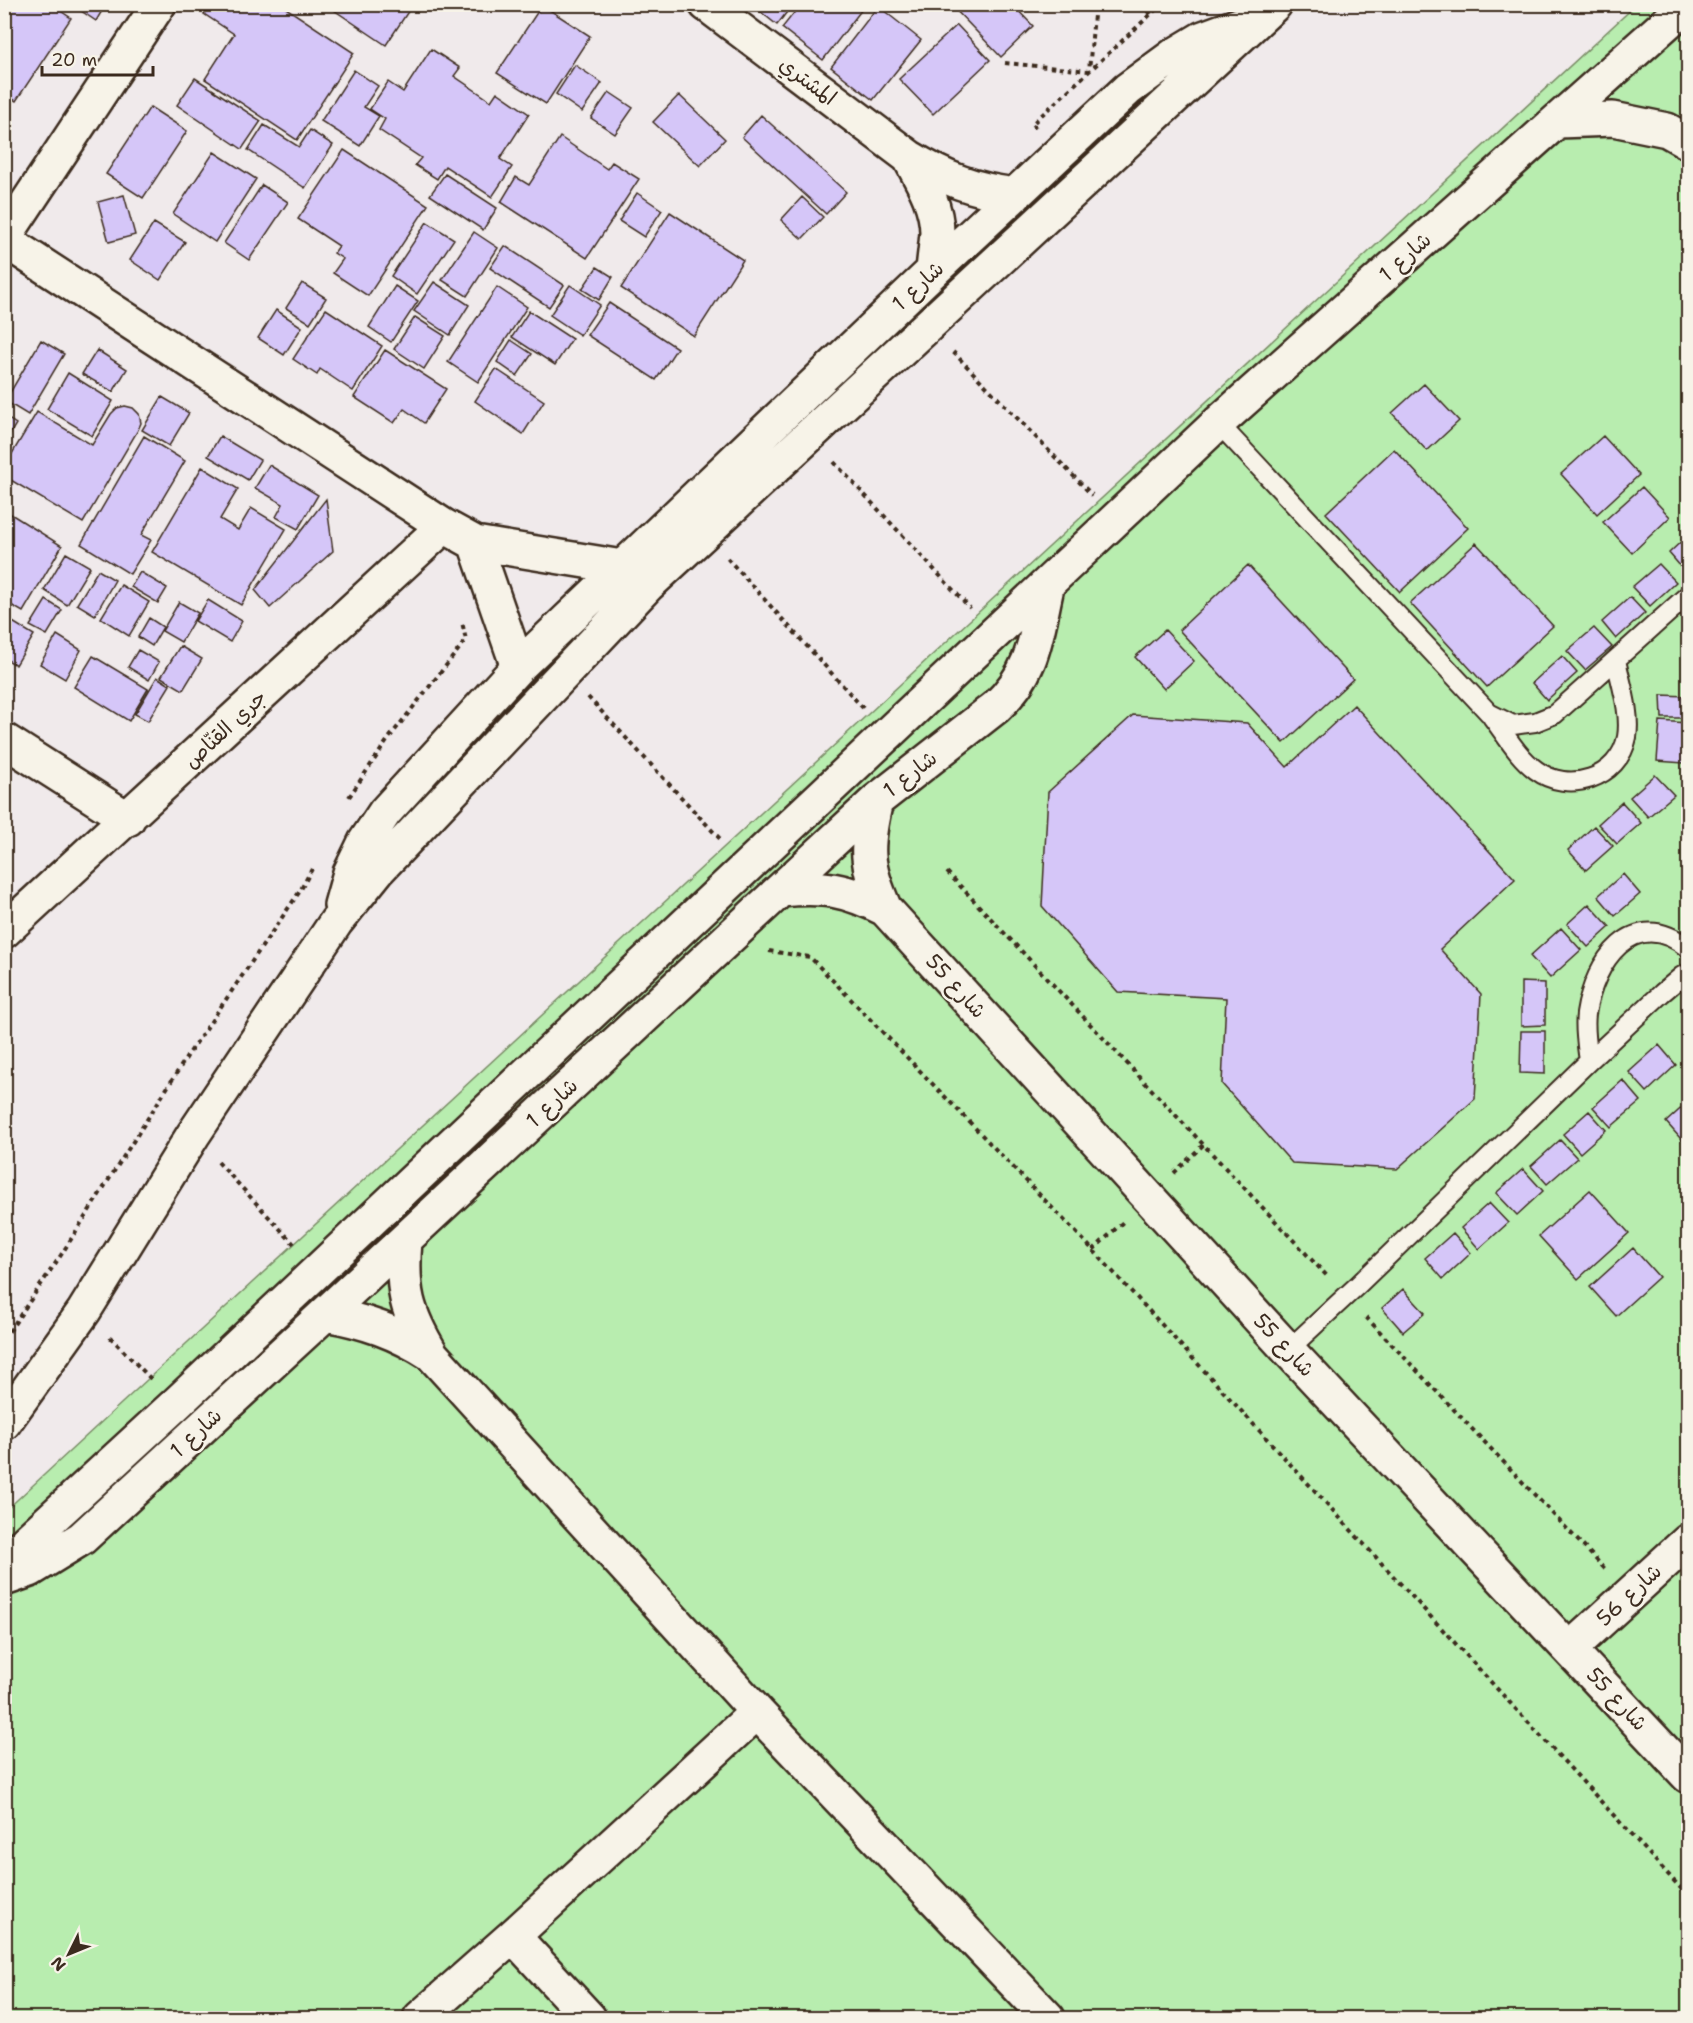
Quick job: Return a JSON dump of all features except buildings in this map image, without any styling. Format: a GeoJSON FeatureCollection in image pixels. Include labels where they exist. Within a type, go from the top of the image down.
{"type":"FeatureCollection","features":[{"type":"Feature","properties":{"kind":"street"},"geometry":{"type":"LineString","coordinates":[[159,4],[4,239],[444,526],[475,543],[622,567]]}},
{"type":"Feature","properties":{"kind":"street","name":"المشتري"},"geometry":{"type":"LineString","coordinates":[[706,4],[909,157],[933,172],[987,191],[1015,195]]}},
{"type":"Feature","properties":{"kind":"street","name":"شارع 1"},"geometry":{"type":"LineString","coordinates":[[4,1562],[176,1404],[1218,423],[1688,4]]}},
{"type":"Feature","properties":{"kind":"street","name":"شارع 1"},"geometry":{"type":"LineString","coordinates":[[336,922],[350,873],[365,842],[385,812],[518,667],[1128,88],[1203,38],[1267,11]]}},
{"type":"Feature","properties":{"kind":"street","name":"شارع 1"},"geometry":{"type":"LineString","coordinates":[[4,1423],[84,1311],[193,1135],[336,922],[378,870],[648,585],[1267,11]]}},
{"type":"Feature","properties":{"kind":"street"},"geometry":{"type":"LineString","coordinates":[[1558,121],[1613,119],[1667,130],[1689,142]]}},
{"type":"Feature","properties":{"kind":"street","name":"المشتري"},"geometry":{"type":"LineString","coordinates":[[909,157],[928,193],[934,212],[937,231],[933,271]]}},
{"type":"Feature","properties":{"kind":"street","name":"جري القنّاص"},"geometry":{"type":"LineString","coordinates":[[4,931],[444,526]]}},
{"type":"Feature","properties":{"kind":"street"},"geometry":{"type":"LineString","coordinates":[[475,543],[518,667]]}},
{"type":"Feature","properties":{"kind":"street","name":"شارع 1"},"geometry":{"type":"LineString","coordinates":[[4,1579],[30,1570],[82,1538],[876,801],[1011,693],[1023,676],[1031,657],[1047,586]]}},
{"type":"Feature","properties":{"kind":"street"},"geometry":{"type":"LineString","coordinates":[[4,740],[128,819]]}},
{"type":"Feature","properties":{"kind":"street","name":"شارع 55"},"geometry":{"type":"LineString","coordinates":[[876,801],[868,834],[868,860],[874,885],[885,909],[1288,1350],[1689,1776]]}},
{"type":"Feature","properties":{"kind":"street","name":"شارع 55"},"geometry":{"type":"LineString","coordinates":[[781,890],[834,889],[860,897],[885,909]]}},
{"type":"Feature","properties":{"kind":"street"},"geometry":{"type":"LineString","coordinates":[[405,1240],[403,1270],[406,1300],[416,1329],[432,1354],[757,1712],[1048,2019]]}},
{"type":"Feature","properties":{"kind":"street"},"geometry":{"type":"LineString","coordinates":[[325,1314],[382,1327],[432,1354]]}},
{"type":"Feature","properties":{"kind":"street","name":"شارع 56"},"geometry":{"type":"LineString","coordinates":[[1570,1649],[1689,1541]]}},
{"type":"Feature","properties":{"kind":"street"},"geometry":{"type":"LineString","coordinates":[[420,2019],[757,1712]]}},
{"type":"Feature","properties":{"kind":"street"},"geometry":{"type":"LineString","coordinates":[[513,1936],[589,2019]]}},
{"type":"Feature","properties":{"kind":"lane"},"geometry":{"type":"LineString","coordinates":[[1218,423],[1489,713],[1536,770],[1556,780],[1579,782],[1600,774],[1618,759],[1627,738],[1628,716],[1616,660]]}},
{"type":"Feature","properties":{"kind":"lane"},"geometry":{"type":"LineString","coordinates":[[1489,713],[1513,725],[1534,722],[1555,714],[1689,596]]}},
{"type":"Feature","properties":{"kind":"lane"},"geometry":{"type":"LineString","coordinates":[[1589,1061],[1586,1016],[1591,994],[1600,973],[1617,946],[1634,935],[1655,932],[1675,938],[1689,948]]}},
{"type":"Feature","properties":{"kind":"lane"},"geometry":{"type":"LineString","coordinates":[[1288,1350],[1589,1061],[1668,987],[1689,973]]}},
{"type":"Feature","properties":{"kind":"path"},"geometry":{"type":"LineString","coordinates":[[1005,63],[1089,71],[1095,4]]}},
{"type":"Feature","properties":{"kind":"path"},"geometry":{"type":"LineString","coordinates":[[1142,4],[1151,14]]}},
{"type":"Feature","properties":{"kind":"path"},"geometry":{"type":"LineString","coordinates":[[927,326],[1116,520]]}},
{"type":"Feature","properties":{"kind":"path"},"geometry":{"type":"LineString","coordinates":[[809,435],[995,635]]}},
{"type":"Feature","properties":{"kind":"path"},"geometry":{"type":"LineString","coordinates":[[705,533],[888,735]]}},
{"type":"Feature","properties":{"kind":"path"},"geometry":{"type":"LineString","coordinates":[[348,798],[389,738],[466,640],[462,620]]}},
{"type":"Feature","properties":{"kind":"path"},"geometry":{"type":"LineString","coordinates":[[565,673],[747,867]]}},
{"type":"Feature","properties":{"kind":"path"},"geometry":{"type":"LineString","coordinates":[[4,1339],[61,1255],[188,1056],[300,891],[315,862]]}},
{"type":"Feature","properties":{"kind":"path"},"geometry":{"type":"LineString","coordinates":[[947,872],[1629,1595]]}},
{"type":"Feature","properties":{"kind":"path"},"geometry":{"type":"LineString","coordinates":[[761,958],[770,950],[810,957],[1093,1250],[1689,1896]]}},
{"type":"Feature","properties":{"kind":"path"},"geometry":{"type":"LineString","coordinates":[[193,1135],[318,1270]]}},
{"type":"Feature","properties":{"kind":"path"},"geometry":{"type":"LineString","coordinates":[[84,1311],[176,1404]]}},
{"type":"Feature","properties":{"kind":"green space"},"geometry":{"type":"Polygon","coordinates":[[[1636,5],[1688,5],[1688,2018],[5,2018],[5,1511],[1636,5]]]}}]}
